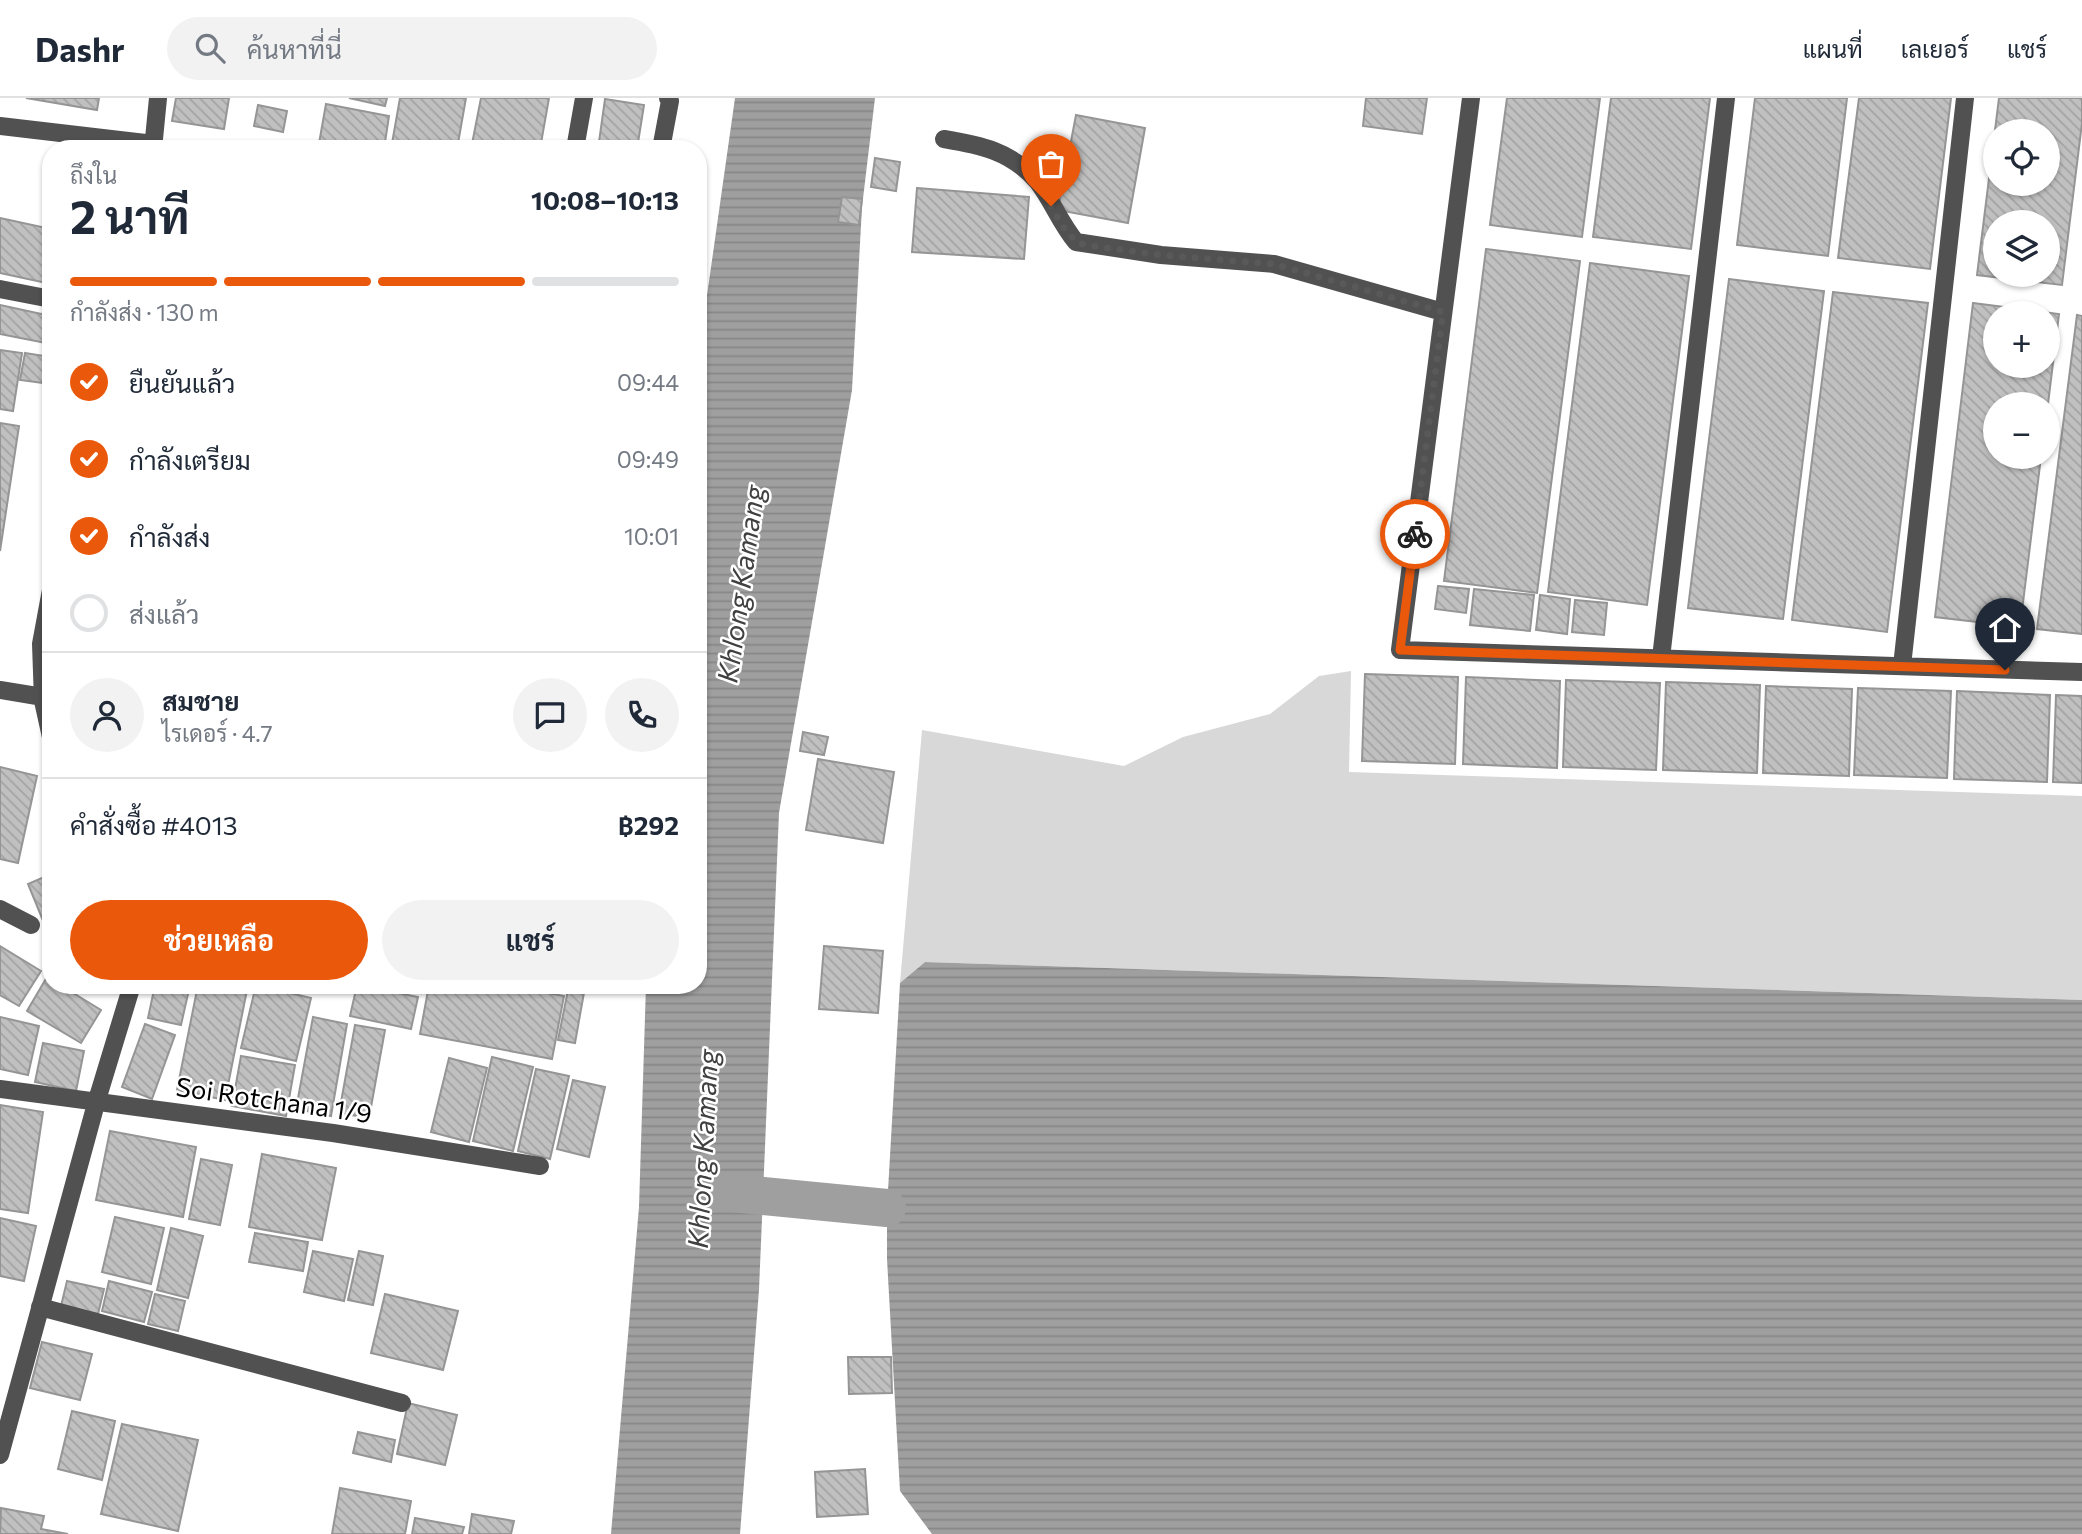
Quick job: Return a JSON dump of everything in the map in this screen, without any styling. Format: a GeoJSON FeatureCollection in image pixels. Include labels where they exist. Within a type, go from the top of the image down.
{"type":"FeatureCollection","features":[{"type":"Feature","properties":{"kind":"street"},"geometry":{"type":"LineString","coordinates":[[154,140],[158,98]]}},
{"type":"Feature","properties":{"kind":"street"},"geometry":{"type":"LineString","coordinates":[[577,140],[584,98]]}},
{"type":"Feature","properties":{"kind":"street"},"geometry":{"type":"LineString","coordinates":[[663,140],[670,101],[668,98]]}},
{"type":"Feature","properties":{"kind":"street"},"geometry":{"type":"LineString","coordinates":[[1471,98],[1400,650],[2082,672]]}},
{"type":"Feature","properties":{"kind":"street"},"geometry":{"type":"LineString","coordinates":[[1661,658],[1726,98]]}},
{"type":"Feature","properties":{"kind":"street"},"geometry":{"type":"LineString","coordinates":[[1902,666],[1965,98]]}},
{"type":"Feature","properties":{"kind":"street"},"geometry":{"type":"LineString","coordinates":[[0,126],[107,140]]}},
{"type":"Feature","properties":{"kind":"street"},"geometry":{"type":"LineString","coordinates":[[944,139],[984,145],[1017,162],[1037,182],[1065,230],[1076,242],[1161,255],[1274,264],[1443,312]]}},
{"type":"Feature","properties":{"kind":"street"},"geometry":{"type":"LineString","coordinates":[[0,289],[42,297]]}},
{"type":"Feature","properties":{"kind":"street"},"geometry":{"type":"LineString","coordinates":[[0,690],[42,696]]}},
{"type":"Feature","properties":{"kind":"street"},"geometry":{"type":"LineString","coordinates":[[0,909],[31,925]]}},
{"type":"Feature","properties":{"kind":"street"},"geometry":{"type":"LineString","coordinates":[[0,1455],[97,1100],[129,994]]}},
{"type":"Feature","properties":{"kind":"street","name":"Soi Rotchana 1/9"},"geometry":{"type":"LineString","coordinates":[[0,1088],[333,1133],[540,1166]]}},
{"type":"Feature","properties":{"kind":"street"},"geometry":{"type":"LineString","coordinates":[[40,1307],[402,1404]]}},
{"type":"Feature","properties":{"kind":"shaded area"},"geometry":{"type":"Polygon","coordinates":[[[1351,671],[1349,772],[2082,796],[2082,1000],[925,962],[900,983],[922,730],[1124,766],[1183,737],[1270,714],[1319,676],[1351,671]]]}},
{"type":"Feature","properties":{"kind":"water","name":"Khlong Kamang"},"geometry":{"type":"Polygon","coordinates":[[[735,98],[875,98],[862,207],[852,390],[779,813],[759,1290],[740,1534],[611,1534],[639,1207],[646,994],[707,994],[707,296],[735,98]]]}},
{"type":"Feature","properties":{"kind":"water"},"geometry":{"type":"Polygon","coordinates":[[[925,962],[2082,1000],[2082,1534],[932,1534],[900,1491],[887,1259],[887,1208],[900,983],[925,962]]]}},
{"type":"Feature","properties":{"kind":"building"},"geometry":{"type":"Polygon","coordinates":[[[26,98],[99,98],[97,110],[26,98]]]}},
{"type":"Feature","properties":{"kind":"building"},"geometry":{"type":"Polygon","coordinates":[[[176,98],[229,98],[224,129],[172,121],[176,98]]]}},
{"type":"Feature","properties":{"kind":"building"},"geometry":{"type":"Polygon","coordinates":[[[349,98],[387,98],[385,106],[349,98]]]}},
{"type":"Feature","properties":{"kind":"building"},"geometry":{"type":"Polygon","coordinates":[[[400,98],[466,98],[459,140],[393,140],[400,98]]]}},
{"type":"Feature","properties":{"kind":"building"},"geometry":{"type":"Polygon","coordinates":[[[481,98],[549,98],[542,140],[473,140],[481,98]]]}},
{"type":"Feature","properties":{"kind":"building"},"geometry":{"type":"Polygon","coordinates":[[[1366,98],[1427,98],[1422,134],[1363,126],[1366,98]]]}},
{"type":"Feature","properties":{"kind":"building"},"geometry":{"type":"Polygon","coordinates":[[[1507,98],[1600,98],[1582,237],[1490,225],[1507,98]]]}},
{"type":"Feature","properties":{"kind":"building"},"geometry":{"type":"Polygon","coordinates":[[[1611,98],[1710,98],[1691,249],[1593,237],[1611,98]]]}},
{"type":"Feature","properties":{"kind":"building"},"geometry":{"type":"Polygon","coordinates":[[[1755,98],[1847,98],[1828,256],[1737,245],[1755,98]]]}},
{"type":"Feature","properties":{"kind":"building"},"geometry":{"type":"Polygon","coordinates":[[[1859,98],[1951,98],[1930,269],[1838,258],[1859,98]]]}},
{"type":"Feature","properties":{"kind":"building"},"geometry":{"type":"Polygon","coordinates":[[[1999,98],[2082,98],[2082,123],[2062,285],[2060,210],[1985,210],[1987,196],[2060,196],[2060,119],[1996,119],[1999,98]]]}},
{"type":"Feature","properties":{"kind":"building"},"geometry":{"type":"Polygon","coordinates":[[[605,99],[644,105],[638,140],[599,140],[605,99]]]}},
{"type":"Feature","properties":{"kind":"building"},"geometry":{"type":"Polygon","coordinates":[[[326,104],[389,116],[385,140],[320,140],[326,104]]]}},
{"type":"Feature","properties":{"kind":"building"},"geometry":{"type":"Polygon","coordinates":[[[258,105],[287,111],[283,132],[254,126],[258,105]]]}},
{"type":"Feature","properties":{"kind":"building"},"geometry":{"type":"Polygon","coordinates":[[[1076,115],[1145,128],[1128,223],[1058,210],[1076,115]]]}},
{"type":"Feature","properties":{"kind":"building"},"geometry":{"type":"Polygon","coordinates":[[[875,158],[900,162],[896,191],[871,187],[875,158]]]}},
{"type":"Feature","properties":{"kind":"building"},"geometry":{"type":"Polygon","coordinates":[[[917,188],[1029,197],[1024,259],[912,252],[917,188]]]}},
{"type":"Feature","properties":{"kind":"building"},"geometry":{"type":"Polygon","coordinates":[[[842,197],[862,199],[859,225],[838,222],[842,197]]]}},
{"type":"Feature","properties":{"kind":"building"},"geometry":{"type":"Polygon","coordinates":[[[0,218],[42,227],[42,282],[0,273],[0,218]]]}},
{"type":"Feature","properties":{"kind":"building"},"geometry":{"type":"Polygon","coordinates":[[[1983,227],[1983,276],[1977,275],[1983,227]]]}},
{"type":"Feature","properties":{"kind":"building"},"geometry":{"type":"Polygon","coordinates":[[[1486,249],[1580,261],[1537,593],[1444,581],[1486,249]]]}},
{"type":"Feature","properties":{"kind":"building"},"geometry":{"type":"Polygon","coordinates":[[[1590,263],[1689,276],[1647,605],[1548,592],[1590,263]]]}},
{"type":"Feature","properties":{"kind":"building"},"geometry":{"type":"Polygon","coordinates":[[[1729,279],[1824,291],[1783,619],[1688,608],[1729,279]]]}},
{"type":"Feature","properties":{"kind":"building"},"geometry":{"type":"Polygon","coordinates":[[[1833,292],[1928,303],[1887,632],[1792,620],[1833,292]]]}},
{"type":"Feature","properties":{"kind":"building"},"geometry":{"type":"Polygon","coordinates":[[[1973,303],[1983,304],[1983,378],[2051,378],[2049,392],[1983,392],[1983,469],[2040,469],[2020,627],[1935,617],[1973,303]]]}},
{"type":"Feature","properties":{"kind":"building"},"geometry":{"type":"Polygon","coordinates":[[[0,305],[42,314],[42,342],[0,334],[0,305]]]}},
{"type":"Feature","properties":{"kind":"building"},"geometry":{"type":"Polygon","coordinates":[[[2077,315],[2082,316],[2082,634],[2037,629],[2057,469],[2060,469],[2060,448],[2077,315]]]}},
{"type":"Feature","properties":{"kind":"building"},"geometry":{"type":"Polygon","coordinates":[[[0,350],[22,353],[13,411],[0,409],[0,350]]]}},
{"type":"Feature","properties":{"kind":"building"},"geometry":{"type":"Polygon","coordinates":[[[25,353],[42,356],[42,383],[20,380],[25,353]]]}},
{"type":"Feature","properties":{"kind":"building"},"geometry":{"type":"Polygon","coordinates":[[[0,423],[19,426],[0,551],[0,423]]]}},
{"type":"Feature","properties":{"kind":"building"},"geometry":{"type":"Polygon","coordinates":[[[1438,586],[1469,589],[1466,613],[1435,609],[1438,586]]]}},
{"type":"Feature","properties":{"kind":"building"},"geometry":{"type":"Polygon","coordinates":[[[1474,589],[1534,595],[1530,631],[1470,625],[1474,589]]]}},
{"type":"Feature","properties":{"kind":"building"},"geometry":{"type":"Polygon","coordinates":[[[1540,595],[1570,599],[1567,634],[1536,630],[1540,595]]]}},
{"type":"Feature","properties":{"kind":"building"},"geometry":{"type":"Polygon","coordinates":[[[1575,600],[1607,603],[1604,635],[1572,632],[1575,600]]]}},
{"type":"Feature","properties":{"kind":"building"},"geometry":{"type":"Polygon","coordinates":[[[1365,674],[1458,677],[1455,764],[1362,761],[1365,674]]]}},
{"type":"Feature","properties":{"kind":"building"},"geometry":{"type":"Polygon","coordinates":[[[1466,677],[1560,681],[1557,768],[1463,764],[1466,677]]]}},
{"type":"Feature","properties":{"kind":"building"},"geometry":{"type":"Polygon","coordinates":[[[1566,680],[1660,683],[1656,770],[1563,767],[1566,680]]]}},
{"type":"Feature","properties":{"kind":"building"},"geometry":{"type":"Polygon","coordinates":[[[1666,682],[1760,685],[1757,773],[1663,770],[1666,682]]]}},
{"type":"Feature","properties":{"kind":"building"},"geometry":{"type":"Polygon","coordinates":[[[1766,686],[1852,689],[1849,776],[1763,773],[1766,686]]]}},
{"type":"Feature","properties":{"kind":"building"},"geometry":{"type":"Polygon","coordinates":[[[1858,688],[1951,691],[1947,778],[1854,775],[1858,688]]]}},
{"type":"Feature","properties":{"kind":"building"},"geometry":{"type":"Polygon","coordinates":[[[1957,691],[2050,695],[2047,782],[1954,779],[1957,691]]]}},
{"type":"Feature","properties":{"kind":"building"},"geometry":{"type":"Polygon","coordinates":[[[2056,695],[2082,696],[2082,783],[2053,782],[2056,695]]]}},
{"type":"Feature","properties":{"kind":"building"},"geometry":{"type":"Polygon","coordinates":[[[803,732],[828,737],[824,755],[800,751],[803,732]]]}},
{"type":"Feature","properties":{"kind":"building"},"geometry":{"type":"Polygon","coordinates":[[[818,759],[894,772],[883,843],[806,830],[818,759]]]}},
{"type":"Feature","properties":{"kind":"building"},"geometry":{"type":"Polygon","coordinates":[[[0,767],[37,776],[18,863],[0,859],[0,767]]]}},
{"type":"Feature","properties":{"kind":"building"},"geometry":{"type":"Polygon","coordinates":[[[42,878],[42,918],[28,884],[42,878]]]}},
{"type":"Feature","properties":{"kind":"building"},"geometry":{"type":"Polygon","coordinates":[[[0,946],[41,971],[19,1006],[0,995],[0,946]]]}},
{"type":"Feature","properties":{"kind":"building"},"geometry":{"type":"Polygon","coordinates":[[[824,946],[883,951],[878,1013],[819,1009],[824,946]]]}},
{"type":"Feature","properties":{"kind":"building"},"geometry":{"type":"Polygon","coordinates":[[[42,986],[42,994],[75,994],[101,1010],[81,1043],[27,1011],[42,986]]]}},
{"type":"Feature","properties":{"kind":"building"},"geometry":{"type":"Polygon","coordinates":[[[153,994],[188,994],[181,1025],[148,1018],[153,994]]]}},
{"type":"Feature","properties":{"kind":"building"},"geometry":{"type":"Polygon","coordinates":[[[196,994],[246,994],[225,1100],[177,1090],[196,994]]]}},
{"type":"Feature","properties":{"kind":"building"},"geometry":{"type":"Polygon","coordinates":[[[254,994],[294,994],[311,998],[296,1061],[241,1048],[254,994]]]}},
{"type":"Feature","properties":{"kind":"building"},"geometry":{"type":"Polygon","coordinates":[[[355,994],[403,994],[418,997],[411,1029],[350,1016],[355,994]]]}},
{"type":"Feature","properties":{"kind":"building"},"geometry":{"type":"Polygon","coordinates":[[[427,994],[564,996],[552,1059],[420,1034],[427,994]]]}},
{"type":"Feature","properties":{"kind":"building"},"geometry":{"type":"Polygon","coordinates":[[[567,994],[584,994],[575,1043],[558,1040],[567,994]]]}},
{"type":"Feature","properties":{"kind":"building"},"geometry":{"type":"Polygon","coordinates":[[[0,1017],[39,1026],[28,1075],[0,1069],[0,1017]]]}},
{"type":"Feature","properties":{"kind":"building"},"geometry":{"type":"Polygon","coordinates":[[[313,1017],[347,1024],[331,1116],[296,1109],[313,1017]]]}},
{"type":"Feature","properties":{"kind":"building"},"geometry":{"type":"Polygon","coordinates":[[[145,1024],[175,1035],[152,1099],[122,1087],[145,1024]]]}},
{"type":"Feature","properties":{"kind":"building"},"geometry":{"type":"Polygon","coordinates":[[[355,1025],[385,1030],[369,1118],[339,1113],[355,1025]]]}},
{"type":"Feature","properties":{"kind":"building"},"geometry":{"type":"Polygon","coordinates":[[[43,1043],[84,1051],[76,1091],[35,1082],[43,1043]]]}},
{"type":"Feature","properties":{"kind":"building"},"geometry":{"type":"Polygon","coordinates":[[[241,1056],[295,1065],[286,1116],[232,1106],[241,1056]]]}},
{"type":"Feature","properties":{"kind":"building"},"geometry":{"type":"Polygon","coordinates":[[[492,1057],[533,1067],[513,1151],[473,1141],[492,1057]]]}},
{"type":"Feature","properties":{"kind":"building"},"geometry":{"type":"Polygon","coordinates":[[[449,1058],[487,1068],[469,1142],[431,1132],[449,1058]]]}},
{"type":"Feature","properties":{"kind":"building"},"geometry":{"type":"Polygon","coordinates":[[[536,1069],[569,1076],[550,1159],[518,1151],[536,1069]]]}},
{"type":"Feature","properties":{"kind":"building"},"geometry":{"type":"Polygon","coordinates":[[[573,1080],[605,1087],[589,1157],[557,1149],[573,1080]]]}},
{"type":"Feature","properties":{"kind":"building"},"geometry":{"type":"Polygon","coordinates":[[[0,1105],[43,1112],[28,1213],[0,1209],[0,1105]]]}},
{"type":"Feature","properties":{"kind":"building"},"geometry":{"type":"Polygon","coordinates":[[[110,1131],[196,1147],[183,1217],[96,1200],[110,1131]]]}},
{"type":"Feature","properties":{"kind":"building"},"geometry":{"type":"Polygon","coordinates":[[[262,1154],[336,1168],[322,1240],[249,1227],[262,1154]]]}},
{"type":"Feature","properties":{"kind":"building"},"geometry":{"type":"Polygon","coordinates":[[[201,1159],[232,1165],[220,1225],[189,1219],[201,1159]]]}},
{"type":"Feature","properties":{"kind":"building"},"geometry":{"type":"Polygon","coordinates":[[[115,1217],[164,1228],[151,1284],[102,1272],[115,1217]]]}},
{"type":"Feature","properties":{"kind":"building"},"geometry":{"type":"Polygon","coordinates":[[[0,1218],[36,1226],[24,1281],[0,1276],[0,1218]]]}},
{"type":"Feature","properties":{"kind":"building"},"geometry":{"type":"Polygon","coordinates":[[[171,1228],[203,1236],[188,1298],[157,1290],[171,1228]]]}},
{"type":"Feature","properties":{"kind":"building"},"geometry":{"type":"Polygon","coordinates":[[[255,1233],[308,1242],[303,1271],[249,1262],[255,1233]]]}},
{"type":"Feature","properties":{"kind":"building"},"geometry":{"type":"Polygon","coordinates":[[[313,1251],[353,1259],[344,1301],[304,1292],[313,1251]]]}},
{"type":"Feature","properties":{"kind":"building"},"geometry":{"type":"Polygon","coordinates":[[[359,1251],[383,1256],[373,1305],[348,1300],[359,1251]]]}},
{"type":"Feature","properties":{"kind":"building"},"geometry":{"type":"Polygon","coordinates":[[[67,1281],[104,1289],[98,1314],[61,1306],[67,1281]]]}},
{"type":"Feature","properties":{"kind":"building"},"geometry":{"type":"Polygon","coordinates":[[[109,1281],[152,1292],[144,1322],[102,1311],[109,1281]]]}},
{"type":"Feature","properties":{"kind":"building"},"geometry":{"type":"Polygon","coordinates":[[[155,1294],[185,1301],[178,1331],[148,1324],[155,1294]]]}},
{"type":"Feature","properties":{"kind":"building"},"geometry":{"type":"Polygon","coordinates":[[[385,1294],[458,1311],[443,1370],[371,1353],[385,1294]]]}},
{"type":"Feature","properties":{"kind":"building"},"geometry":{"type":"Polygon","coordinates":[[[42,1342],[92,1354],[80,1400],[30,1388],[42,1342]]]}},
{"type":"Feature","properties":{"kind":"building"},"geometry":{"type":"Polygon","coordinates":[[[848,1357],[891,1357],[892,1393],[849,1394],[848,1357]]]}},
{"type":"Feature","properties":{"kind":"building"},"geometry":{"type":"Polygon","coordinates":[[[408,1403],[457,1415],[445,1465],[397,1454],[408,1403]]]}},
{"type":"Feature","properties":{"kind":"building"},"geometry":{"type":"Polygon","coordinates":[[[72,1411],[115,1421],[102,1480],[58,1469],[72,1411]]]}},
{"type":"Feature","properties":{"kind":"building"},"geometry":{"type":"Polygon","coordinates":[[[122,1424],[198,1440],[178,1531],[101,1514],[122,1424]]]}},
{"type":"Feature","properties":{"kind":"building"},"geometry":{"type":"Polygon","coordinates":[[[358,1432],[395,1440],[391,1462],[353,1453],[358,1432]]]}},
{"type":"Feature","properties":{"kind":"building"},"geometry":{"type":"Polygon","coordinates":[[[865,1469],[868,1514],[817,1517],[815,1472],[865,1469]]]}},
{"type":"Feature","properties":{"kind":"building"},"geometry":{"type":"Polygon","coordinates":[[[340,1488],[411,1501],[405,1534],[332,1534],[340,1488]]]}},
{"type":"Feature","properties":{"kind":"building"},"geometry":{"type":"Polygon","coordinates":[[[1,1508],[44,1516],[41,1529],[68,1534],[0,1534],[1,1508]]]}},
{"type":"Feature","properties":{"kind":"building"},"geometry":{"type":"Polygon","coordinates":[[[472,1514],[514,1521],[511,1534],[469,1534],[472,1514]]]}},
{"type":"Feature","properties":{"kind":"building"},"geometry":{"type":"Polygon","coordinates":[[[415,1518],[464,1527],[462,1534],[412,1534],[415,1518]]]}},
{"type":"Feature","properties":{"kind":"waterway","name":"Khlong Kamang"},"geometry":{"type":"LineString","coordinates":[[711,1191],[887,1208]]}},
{"type":"Feature","properties":{"kind":"way so far"},"geometry":{"type":"LineString","coordinates":[[1051,206],[1065,230],[1076,242],[1085,245],[1161,255],[1274,264],[1443,312],[1415,534]]}},
{"type":"Feature","properties":{"kind":"route"},"geometry":{"type":"LineString","coordinates":[[1415,534],[1400,650],[2005,670]]}}]}
